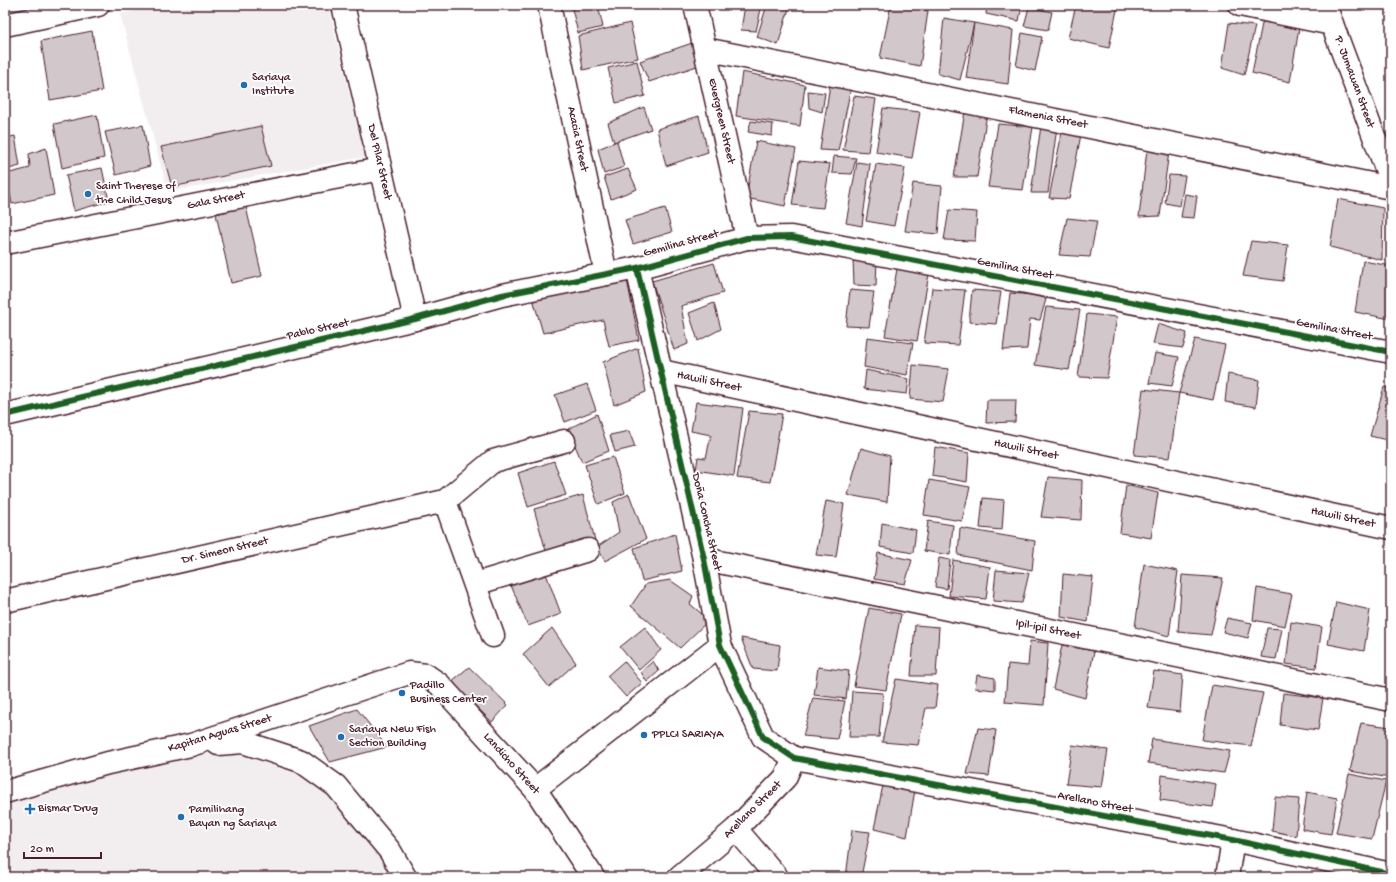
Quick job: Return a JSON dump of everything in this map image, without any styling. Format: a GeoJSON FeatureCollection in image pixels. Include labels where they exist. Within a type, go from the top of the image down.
{"type":"FeatureCollection","features":[{"type":"Feature","properties":{"kind":"street"},"geometry":{"type":"LineString","coordinates":[[5,25],[98,5]]}},
{"type":"Feature","properties":{"kind":"street","name":"Del Pilar Street"},"geometry":{"type":"LineString","coordinates":[[343,5],[415,319]]}},
{"type":"Feature","properties":{"kind":"street","name":"Acacia Street"},"geometry":{"type":"LineString","coordinates":[[549,5],[606,274]]}},
{"type":"Feature","properties":{"kind":"street","name":"Evergreen Street"},"geometry":{"type":"LineString","coordinates":[[696,5],[747,238]]}},
{"type":"Feature","properties":{"kind":"street"},"geometry":{"type":"LineString","coordinates":[[1240,5],[1329,15]]}},
{"type":"Feature","properties":{"kind":"street","name":"P. Jumawan Street"},"geometry":{"type":"LineString","coordinates":[[1329,15],[1391,182]]}},
{"type":"Feature","properties":{"kind":"street","name":"Flamenia Street"},"geometry":{"type":"LineString","coordinates":[[705,49],[1391,188]]}},
{"type":"Feature","properties":{"kind":"street","name":"Gala Street"},"geometry":{"type":"LineString","coordinates":[[5,243],[380,169]]}},
{"type":"Feature","properties":{"kind":"street","name":"Gemilina Street"},"geometry":{"type":"LineString","coordinates":[[637,268],[747,238],[791,237],[1391,352]]}},
{"type":"Feature","properties":{"kind":"street","name":"Pablo Street"},"geometry":{"type":"LineString","coordinates":[[5,415],[415,319],[502,295],[637,268]]}},
{"type":"Feature","properties":{"kind":"street","name":"Doña Concha Street"},"geometry":{"type":"LineString","coordinates":[[637,268],[704,559],[720,645],[763,737],[794,758]]}},
{"type":"Feature","properties":{"kind":"street","name":"Hawili Street"},"geometry":{"type":"LineString","coordinates":[[661,371],[1391,528]]}},
{"type":"Feature","properties":{"kind":"street","name":"Dr. Simeon Street"},"geometry":{"type":"LineString","coordinates":[[5,601],[445,502],[493,461],[564,441]]}},
{"type":"Feature","properties":{"kind":"street"},"geometry":{"type":"LineString","coordinates":[[445,502],[494,636]]}},
{"type":"Feature","properties":{"kind":"street"},"geometry":{"type":"LineString","coordinates":[[475,584],[588,550]]}},
{"type":"Feature","properties":{"kind":"street","name":"Ipil-ipil Street"},"geometry":{"type":"LineString","coordinates":[[704,559],[1391,700]]}},
{"type":"Feature","properties":{"kind":"street"},"geometry":{"type":"LineString","coordinates":[[535,789],[720,645]]}},
{"type":"Feature","properties":{"kind":"street","name":"Landicho Street"},"geometry":{"type":"LineString","coordinates":[[409,673],[426,675],[438,684],[535,789],[593,877]]}},
{"type":"Feature","properties":{"kind":"street","name":"Kapitan Aguas Street"},"geometry":{"type":"LineString","coordinates":[[5,792],[108,763],[191,745],[409,673]]}},
{"type":"Feature","properties":{"kind":"street"},"geometry":{"type":"LineString","coordinates":[[191,745],[243,742],[301,761],[336,786],[390,851],[405,877]]}},
{"type":"Feature","properties":{"kind":"street","name":"Arellano Street"},"geometry":{"type":"LineString","coordinates":[[679,877],[736,829],[786,778],[794,758],[1233,840],[1391,874]]}},
{"type":"Feature","properties":{"kind":"street"},"geometry":{"type":"LineString","coordinates":[[736,829],[777,877]]}},
{"type":"Feature","properties":{"kind":"street"},"geometry":{"type":"LineString","coordinates":[[1227,877],[1233,840]]}},
{"type":"Feature","properties":{"kind":"shaded area","name":"Sariaya Institute"},"geometry":{"type":"Polygon","coordinates":[[[162,5],[328,5],[365,157],[168,192],[120,14],[162,5]]]}},
{"type":"Feature","properties":{"kind":"shaded area","name":"Pamilihang Bayan ng Sariaya"},"geometry":{"type":"Polygon","coordinates":[[[243,751],[307,767],[370,833],[391,877],[5,877],[5,800],[169,759],[243,751]]]}},
{"type":"Feature","properties":{"kind":"building"},"geometry":{"type":"Polygon","coordinates":[[[571,5],[598,5],[603,27],[578,33],[571,5]]]}},
{"type":"Feature","properties":{"kind":"building"},"geometry":{"type":"Polygon","coordinates":[[[745,5],[762,5],[756,31],[741,30],[745,5]]]}},
{"type":"Feature","properties":{"kind":"building"},"geometry":{"type":"Polygon","coordinates":[[[767,5],[790,5],[778,45],[757,37],[767,5]]]}},
{"type":"Feature","properties":{"kind":"building"},"geometry":{"type":"Polygon","coordinates":[[[891,5],[905,5],[928,11],[920,66],[880,58],[891,5]]]}},
{"type":"Feature","properties":{"kind":"building"},"geometry":{"type":"Polygon","coordinates":[[[987,5],[1022,5],[1019,21],[986,14],[987,5]]]}},
{"type":"Feature","properties":{"kind":"building"},"geometry":{"type":"Polygon","coordinates":[[[1076,5],[1118,5],[1109,48],[1068,38],[1076,5]]]}},
{"type":"Feature","properties":{"kind":"building"},"geometry":{"type":"Polygon","coordinates":[[[1029,7],[1052,12],[1048,30],[1024,26],[1029,7]]]}},
{"type":"Feature","properties":{"kind":"building"},"geometry":{"type":"Polygon","coordinates":[[[944,18],[974,23],[960,80],[938,74],[944,18]]]}},
{"type":"Feature","properties":{"kind":"building"},"geometry":{"type":"Polygon","coordinates":[[[1263,19],[1299,28],[1290,82],[1252,73],[1263,19]]]}},
{"type":"Feature","properties":{"kind":"building"},"geometry":{"type":"Polygon","coordinates":[[[630,23],[638,58],[583,70],[578,36],[630,23]]]}},
{"type":"Feature","properties":{"kind":"building"},"geometry":{"type":"Polygon","coordinates":[[[974,23],[1013,30],[1008,84],[966,78],[974,23]]]}},
{"type":"Feature","properties":{"kind":"building"},"geometry":{"type":"Polygon","coordinates":[[[1229,23],[1255,26],[1244,75],[1222,68],[1229,23]]]}},
{"type":"Feature","properties":{"kind":"building"},"geometry":{"type":"Polygon","coordinates":[[[92,31],[102,91],[50,100],[41,41],[92,31]]]}},
{"type":"Feature","properties":{"kind":"building"},"geometry":{"type":"Polygon","coordinates":[[[1022,33],[1042,37],[1035,71],[1016,66],[1022,33]]]}},
{"type":"Feature","properties":{"kind":"building"},"geometry":{"type":"Polygon","coordinates":[[[695,42],[700,65],[649,82],[640,61],[695,42]]]}},
{"type":"Feature","properties":{"kind":"building"},"geometry":{"type":"Polygon","coordinates":[[[637,61],[645,96],[616,103],[608,68],[637,61]]]}},
{"type":"Feature","properties":{"kind":"building"},"geometry":{"type":"Polygon","coordinates":[[[742,72],[805,85],[800,126],[736,116],[742,72]]]}},
{"type":"Feature","properties":{"kind":"building"},"geometry":{"type":"Polygon","coordinates":[[[830,84],[851,87],[838,151],[820,150],[830,84]]]}},
{"type":"Feature","properties":{"kind":"building"},"geometry":{"type":"Polygon","coordinates":[[[808,91],[825,93],[822,112],[809,108],[808,91]]]}},
{"type":"Feature","properties":{"kind":"building"},"geometry":{"type":"Polygon","coordinates":[[[854,96],[876,99],[868,152],[843,150],[854,96]]]}},
{"type":"Feature","properties":{"kind":"building"},"geometry":{"type":"Polygon","coordinates":[[[644,107],[651,129],[614,142],[608,123],[644,107]]]}},
{"type":"Feature","properties":{"kind":"building"},"geometry":{"type":"Polygon","coordinates":[[[883,108],[920,112],[912,158],[876,152],[883,108]]]}},
{"type":"Feature","properties":{"kind":"building"},"geometry":{"type":"Polygon","coordinates":[[[965,111],[987,113],[977,177],[954,177],[965,111]]]}},
{"type":"Feature","properties":{"kind":"building"},"geometry":{"type":"Polygon","coordinates":[[[97,115],[104,158],[62,168],[54,124],[97,115]]]}},
{"type":"Feature","properties":{"kind":"building"},"geometry":{"type":"Polygon","coordinates":[[[699,116],[708,152],[666,166],[657,129],[699,116]]]}},
{"type":"Feature","properties":{"kind":"building"},"geometry":{"type":"Polygon","coordinates":[[[751,121],[773,124],[772,136],[748,132],[751,121]]]}},
{"type":"Feature","properties":{"kind":"building"},"geometry":{"type":"Polygon","coordinates":[[[998,124],[1033,127],[1023,190],[988,187],[998,124]]]}},
{"type":"Feature","properties":{"kind":"building"},"geometry":{"type":"Polygon","coordinates":[[[143,125],[150,166],[116,175],[105,132],[143,125]]]}},
{"type":"Feature","properties":{"kind":"building"},"geometry":{"type":"Polygon","coordinates":[[[261,126],[271,166],[172,187],[161,147],[261,126]]]}},
{"type":"Feature","properties":{"kind":"building"},"geometry":{"type":"Polygon","coordinates":[[[1041,126],[1057,127],[1048,193],[1031,193],[1041,126]]]}},
{"type":"Feature","properties":{"kind":"building"},"geometry":{"type":"Polygon","coordinates":[[[1062,132],[1081,134],[1069,199],[1049,198],[1062,132]]]}},
{"type":"Feature","properties":{"kind":"building"},"geometry":{"type":"Polygon","coordinates":[[[15,136],[20,166],[5,170],[5,138],[15,136]]]}},
{"type":"Feature","properties":{"kind":"building"},"geometry":{"type":"Polygon","coordinates":[[[617,141],[624,167],[604,174],[598,149],[617,141]]]}},
{"type":"Feature","properties":{"kind":"building"},"geometry":{"type":"Polygon","coordinates":[[[756,141],[796,149],[785,206],[746,198],[756,141]]]}},
{"type":"Feature","properties":{"kind":"building"},"geometry":{"type":"Polygon","coordinates":[[[46,148],[54,195],[12,204],[6,174],[30,168],[29,154],[46,148]]]}},
{"type":"Feature","properties":{"kind":"building"},"geometry":{"type":"Polygon","coordinates":[[[1147,149],[1169,152],[1160,216],[1139,217],[1147,149]]]}},
{"type":"Feature","properties":{"kind":"building"},"geometry":{"type":"Polygon","coordinates":[[[834,156],[856,158],[852,174],[832,173],[834,156]]]}},
{"type":"Feature","properties":{"kind":"building"},"geometry":{"type":"Polygon","coordinates":[[[799,161],[830,164],[823,208],[792,205],[799,161]]]}},
{"type":"Feature","properties":{"kind":"building"},"geometry":{"type":"Polygon","coordinates":[[[857,162],[870,164],[862,226],[846,223],[857,162]]]}},
{"type":"Feature","properties":{"kind":"building"},"geometry":{"type":"Polygon","coordinates":[[[876,164],[905,168],[894,226],[866,221],[876,164]]]}},
{"type":"Feature","properties":{"kind":"building"},"geometry":{"type":"Polygon","coordinates":[[[102,168],[109,201],[74,211],[66,175],[102,168]]]}},
{"type":"Feature","properties":{"kind":"building"},"geometry":{"type":"Polygon","coordinates":[[[628,169],[637,189],[611,199],[604,177],[628,169]]]}},
{"type":"Feature","properties":{"kind":"building"},"geometry":{"type":"Polygon","coordinates":[[[1169,175],[1185,176],[1180,206],[1165,203],[1169,175]]]}},
{"type":"Feature","properties":{"kind":"building"},"geometry":{"type":"Polygon","coordinates":[[[913,183],[942,186],[938,234],[905,231],[913,183]]]}},
{"type":"Feature","properties":{"kind":"building"},"geometry":{"type":"Polygon","coordinates":[[[1185,194],[1197,196],[1194,218],[1181,217],[1185,194]]]}},
{"type":"Feature","properties":{"kind":"building"},"geometry":{"type":"Polygon","coordinates":[[[1338,199],[1383,208],[1382,260],[1330,247],[1338,199]]]}},
{"type":"Feature","properties":{"kind":"building"},"geometry":{"type":"Polygon","coordinates":[[[246,207],[262,276],[231,283],[216,214],[246,207]]]}},
{"type":"Feature","properties":{"kind":"building"},"geometry":{"type":"Polygon","coordinates":[[[665,208],[672,232],[633,244],[625,220],[665,208]]]}},
{"type":"Feature","properties":{"kind":"building"},"geometry":{"type":"Polygon","coordinates":[[[949,210],[977,212],[975,241],[944,240],[949,210]]]}},
{"type":"Feature","properties":{"kind":"building"},"geometry":{"type":"Polygon","coordinates":[[[1067,218],[1097,221],[1090,257],[1059,255],[1067,218]]]}},
{"type":"Feature","properties":{"kind":"building"},"geometry":{"type":"Polygon","coordinates":[[[1251,241],[1288,245],[1283,281],[1243,276],[1251,241]]]}},
{"type":"Feature","properties":{"kind":"building"},"geometry":{"type":"Polygon","coordinates":[[[853,259],[877,259],[876,286],[854,285],[853,259]]]}},
{"type":"Feature","properties":{"kind":"building"},"geometry":{"type":"Polygon","coordinates":[[[1363,261],[1391,266],[1390,319],[1355,312],[1363,261]]]}},
{"type":"Feature","properties":{"kind":"building"},"geometry":{"type":"Polygon","coordinates":[[[714,263],[723,293],[681,306],[688,344],[674,350],[652,281],[714,263]]]}},
{"type":"Feature","properties":{"kind":"building"},"geometry":{"type":"Polygon","coordinates":[[[897,269],[929,274],[917,341],[885,336],[897,269]]]}},
{"type":"Feature","properties":{"kind":"building"},"geometry":{"type":"Polygon","coordinates":[[[627,280],[639,340],[609,346],[603,320],[543,333],[533,299],[627,280]]]}},
{"type":"Feature","properties":{"kind":"building"},"geometry":{"type":"Polygon","coordinates":[[[932,288],[965,290],[958,345],[924,343],[932,288]]]}},
{"type":"Feature","properties":{"kind":"building"},"geometry":{"type":"Polygon","coordinates":[[[850,290],[874,292],[869,327],[846,326],[850,290]]]}},
{"type":"Feature","properties":{"kind":"building"},"geometry":{"type":"Polygon","coordinates":[[[972,290],[1001,292],[996,324],[969,322],[972,290]]]}},
{"type":"Feature","properties":{"kind":"building"},"geometry":{"type":"Polygon","coordinates":[[[1010,293],[1047,296],[1040,320],[1030,319],[1027,349],[1003,350],[1010,293]]]}},
{"type":"Feature","properties":{"kind":"building"},"geometry":{"type":"Polygon","coordinates":[[[714,303],[721,329],[698,341],[689,313],[714,303]]]}},
{"type":"Feature","properties":{"kind":"building"},"geometry":{"type":"Polygon","coordinates":[[[1046,307],[1080,310],[1069,370],[1035,365],[1046,307]]]}},
{"type":"Feature","properties":{"kind":"building"},"geometry":{"type":"Polygon","coordinates":[[[1087,314],[1117,317],[1107,378],[1078,377],[1087,314]]]}},
{"type":"Feature","properties":{"kind":"building"},"geometry":{"type":"Polygon","coordinates":[[[1158,324],[1187,333],[1183,348],[1153,344],[1158,324]]]}},
{"type":"Feature","properties":{"kind":"building"},"geometry":{"type":"Polygon","coordinates":[[[867,337],[913,343],[907,375],[864,367],[867,337]]]}},
{"type":"Feature","properties":{"kind":"building"},"geometry":{"type":"Polygon","coordinates":[[[1195,339],[1225,345],[1213,400],[1179,393],[1195,339]]]}},
{"type":"Feature","properties":{"kind":"building"},"geometry":{"type":"Polygon","coordinates":[[[638,348],[646,392],[614,405],[603,362],[638,348]]]}},
{"type":"Feature","properties":{"kind":"building"},"geometry":{"type":"Polygon","coordinates":[[[1155,353],[1179,357],[1172,386],[1149,383],[1155,353]]]}},
{"type":"Feature","properties":{"kind":"building"},"geometry":{"type":"Polygon","coordinates":[[[913,365],[949,369],[943,402],[910,399],[913,365]]]}},
{"type":"Feature","properties":{"kind":"building"},"geometry":{"type":"Polygon","coordinates":[[[866,370],[909,379],[907,394],[864,389],[866,370]]]}},
{"type":"Feature","properties":{"kind":"building"},"geometry":{"type":"Polygon","coordinates":[[[1228,374],[1259,380],[1256,407],[1225,402],[1228,374]]]}},
{"type":"Feature","properties":{"kind":"building"},"geometry":{"type":"Polygon","coordinates":[[[587,384],[596,410],[565,422],[555,395],[587,384]]]}},
{"type":"Feature","properties":{"kind":"building"},"geometry":{"type":"Polygon","coordinates":[[[1384,387],[1391,389],[1391,441],[1370,436],[1384,387]]]}},
{"type":"Feature","properties":{"kind":"building"},"geometry":{"type":"Polygon","coordinates":[[[1143,389],[1179,393],[1170,458],[1134,455],[1143,389]]]}},
{"type":"Feature","properties":{"kind":"building"},"geometry":{"type":"Polygon","coordinates":[[[987,400],[1016,400],[1015,422],[986,423],[987,400]]]}},
{"type":"Feature","properties":{"kind":"building"},"geometry":{"type":"Polygon","coordinates":[[[696,402],[743,408],[734,476],[696,470],[698,457],[706,458],[711,435],[691,431],[696,402]]]}},
{"type":"Feature","properties":{"kind":"building"},"geometry":{"type":"Polygon","coordinates":[[[749,411],[782,414],[770,482],[737,478],[749,411]]]}},
{"type":"Feature","properties":{"kind":"building"},"geometry":{"type":"Polygon","coordinates":[[[597,414],[609,451],[582,462],[568,429],[597,414]]]}},
{"type":"Feature","properties":{"kind":"building"},"geometry":{"type":"Polygon","coordinates":[[[629,431],[635,447],[615,452],[610,435],[629,431]]]}},
{"type":"Feature","properties":{"kind":"building"},"geometry":{"type":"Polygon","coordinates":[[[935,447],[969,453],[967,482],[932,476],[935,447]]]}},
{"type":"Feature","properties":{"kind":"building"},"geometry":{"type":"Polygon","coordinates":[[[861,448],[890,456],[887,502],[848,495],[861,448]]]}},
{"type":"Feature","properties":{"kind":"building"},"geometry":{"type":"Polygon","coordinates":[[[613,457],[625,493],[598,504],[585,465],[613,457]]]}},
{"type":"Feature","properties":{"kind":"building"},"geometry":{"type":"Polygon","coordinates":[[[554,461],[566,495],[528,507],[518,473],[554,461]]]}},
{"type":"Feature","properties":{"kind":"building"},"geometry":{"type":"Polygon","coordinates":[[[1048,477],[1082,480],[1081,520],[1041,517],[1048,477]]]}},
{"type":"Feature","properties":{"kind":"building"},"geometry":{"type":"Polygon","coordinates":[[[929,480],[970,487],[962,521],[924,515],[929,480]]]}},
{"type":"Feature","properties":{"kind":"building"},"geometry":{"type":"Polygon","coordinates":[[[1126,485],[1158,493],[1151,538],[1120,533],[1126,485]]]}},
{"type":"Feature","properties":{"kind":"building"},"geometry":{"type":"Polygon","coordinates":[[[629,494],[646,539],[605,561],[597,547],[619,532],[613,502],[629,494]]]}},
{"type":"Feature","properties":{"kind":"building"},"geometry":{"type":"Polygon","coordinates":[[[583,495],[595,540],[548,558],[534,509],[583,495]]]}},
{"type":"Feature","properties":{"kind":"building"},"geometry":{"type":"Polygon","coordinates":[[[983,498],[1004,500],[1002,530],[980,528],[983,498]]]}},
{"type":"Feature","properties":{"kind":"building"},"geometry":{"type":"Polygon","coordinates":[[[826,501],[844,504],[836,557],[816,555],[826,501]]]}},
{"type":"Feature","properties":{"kind":"building"},"geometry":{"type":"Polygon","coordinates":[[[928,521],[953,525],[950,555],[924,551],[928,521]]]}},
{"type":"Feature","properties":{"kind":"building"},"geometry":{"type":"Polygon","coordinates":[[[882,523],[916,530],[913,553],[880,547],[882,523]]]}},
{"type":"Feature","properties":{"kind":"building"},"geometry":{"type":"Polygon","coordinates":[[[960,528],[1035,541],[1032,570],[958,555],[960,528]]]}},
{"type":"Feature","properties":{"kind":"building"},"geometry":{"type":"Polygon","coordinates":[[[675,534],[682,571],[642,581],[634,548],[675,534]]]}},
{"type":"Feature","properties":{"kind":"building"},"geometry":{"type":"Polygon","coordinates":[[[878,553],[912,560],[905,584],[874,579],[878,553]]]}},
{"type":"Feature","properties":{"kind":"building"},"geometry":{"type":"Polygon","coordinates":[[[939,558],[950,560],[947,589],[935,587],[939,558]]]}},
{"type":"Feature","properties":{"kind":"building"},"geometry":{"type":"Polygon","coordinates":[[[953,560],[990,567],[986,599],[949,596],[953,560]]]}},
{"type":"Feature","properties":{"kind":"building"},"geometry":{"type":"Polygon","coordinates":[[[1144,564],[1178,571],[1169,636],[1135,627],[1144,564]]]}},
{"type":"Feature","properties":{"kind":"building"},"geometry":{"type":"Polygon","coordinates":[[[996,570],[1029,573],[1022,603],[993,601],[996,570]]]}},
{"type":"Feature","properties":{"kind":"building"},"geometry":{"type":"Polygon","coordinates":[[[545,571],[561,614],[528,626],[510,583],[545,571]]]}},
{"type":"Feature","properties":{"kind":"building"},"geometry":{"type":"Polygon","coordinates":[[[1063,574],[1093,577],[1088,622],[1061,617],[1063,574]]]}},
{"type":"Feature","properties":{"kind":"building"},"geometry":{"type":"Polygon","coordinates":[[[1182,575],[1223,578],[1211,635],[1178,632],[1182,575]]]}},
{"type":"Feature","properties":{"kind":"building"},"geometry":{"type":"Polygon","coordinates":[[[670,580],[693,596],[690,604],[709,620],[680,648],[631,606],[646,584],[670,580]]]}},
{"type":"Feature","properties":{"kind":"building"},"geometry":{"type":"Polygon","coordinates":[[[1257,588],[1292,594],[1285,626],[1253,620],[1257,588]]]}},
{"type":"Feature","properties":{"kind":"building"},"geometry":{"type":"Polygon","coordinates":[[[1336,602],[1370,610],[1364,651],[1328,644],[1336,602]]]}},
{"type":"Feature","properties":{"kind":"building"},"geometry":{"type":"Polygon","coordinates":[[[869,608],[901,614],[886,690],[854,686],[869,608]]]}},
{"type":"Feature","properties":{"kind":"building"},"geometry":{"type":"Polygon","coordinates":[[[1227,618],[1252,623],[1248,638],[1223,632],[1227,618]]]}},
{"type":"Feature","properties":{"kind":"building"},"geometry":{"type":"Polygon","coordinates":[[[1291,622],[1322,627],[1316,668],[1286,664],[1291,622]]]}},
{"type":"Feature","properties":{"kind":"building"},"geometry":{"type":"Polygon","coordinates":[[[915,625],[939,627],[936,676],[911,676],[915,625]]]}},
{"type":"Feature","properties":{"kind":"building"},"geometry":{"type":"Polygon","coordinates":[[[645,627],[661,650],[639,670],[620,647],[645,627]]]}},
{"type":"Feature","properties":{"kind":"building"},"geometry":{"type":"Polygon","coordinates":[[[552,628],[576,663],[549,687],[523,654],[552,628]]]}},
{"type":"Feature","properties":{"kind":"building"},"geometry":{"type":"Polygon","coordinates":[[[1267,628],[1282,629],[1276,659],[1261,657],[1267,628]]]}},
{"type":"Feature","properties":{"kind":"building"},"geometry":{"type":"Polygon","coordinates":[[[741,638],[780,645],[777,671],[753,669],[741,638]]]}},
{"type":"Feature","properties":{"kind":"building"},"geometry":{"type":"Polygon","coordinates":[[[1030,641],[1048,643],[1044,705],[1005,702],[1008,664],[1028,666],[1030,641]]]}},
{"type":"Feature","properties":{"kind":"building"},"geometry":{"type":"Polygon","coordinates":[[[1062,645],[1094,651],[1085,698],[1053,689],[1062,645]]]}},
{"type":"Feature","properties":{"kind":"building"},"geometry":{"type":"Polygon","coordinates":[[[624,661],[642,683],[626,697],[607,676],[624,661]]]}},
{"type":"Feature","properties":{"kind":"building"},"geometry":{"type":"Polygon","coordinates":[[[653,661],[659,671],[647,682],[641,672],[653,661]]]}},
{"type":"Feature","properties":{"kind":"building"},"geometry":{"type":"Polygon","coordinates":[[[469,667],[508,705],[492,722],[451,682],[469,667]]]}},
{"type":"Feature","properties":{"kind":"building"},"geometry":{"type":"Polygon","coordinates":[[[818,667],[849,671],[846,699],[814,695],[818,667]]]}},
{"type":"Feature","properties":{"kind":"building"},"geometry":{"type":"Polygon","coordinates":[[[1154,671],[1183,675],[1180,712],[1148,708],[1154,671]]]}},
{"type":"Feature","properties":{"kind":"building"},"geometry":{"type":"Polygon","coordinates":[[[977,675],[995,678],[995,690],[975,688],[977,675]]]}},
{"type":"Feature","properties":{"kind":"building"},"geometry":{"type":"Polygon","coordinates":[[[896,679],[938,685],[935,708],[926,708],[918,745],[882,742],[896,679]]]}},
{"type":"Feature","properties":{"kind":"building"},"geometry":{"type":"Polygon","coordinates":[[[1212,685],[1263,693],[1251,746],[1202,740],[1212,685]]]}},
{"type":"Feature","properties":{"kind":"building"},"geometry":{"type":"Polygon","coordinates":[[[852,691],[883,693],[879,737],[849,737],[852,691]]]}},
{"type":"Feature","properties":{"kind":"building"},"geometry":{"type":"Polygon","coordinates":[[[1283,693],[1323,698],[1318,730],[1280,725],[1283,693]]]}},
{"type":"Feature","properties":{"kind":"building"},"geometry":{"type":"Polygon","coordinates":[[[813,698],[845,701],[837,739],[803,736],[813,698]]]}},
{"type":"Feature","properties":{"kind":"building"},"geometry":{"type":"Polygon","coordinates":[[[357,709],[387,747],[330,762],[309,726],[357,709]]]}},
{"type":"Feature","properties":{"kind":"building"},"geometry":{"type":"Polygon","coordinates":[[[1361,723],[1391,727],[1390,778],[1350,771],[1361,723]]]}},
{"type":"Feature","properties":{"kind":"building"},"geometry":{"type":"Polygon","coordinates":[[[978,728],[996,730],[989,776],[967,774],[978,728]]]}},
{"type":"Feature","properties":{"kind":"building"},"geometry":{"type":"Polygon","coordinates":[[[1152,739],[1230,751],[1224,773],[1148,763],[1152,739]]]}},
{"type":"Feature","properties":{"kind":"building"},"geometry":{"type":"Polygon","coordinates":[[[1072,745],[1108,750],[1102,787],[1066,784],[1072,745]]]}},
{"type":"Feature","properties":{"kind":"building"},"geometry":{"type":"Polygon","coordinates":[[[1349,774],[1386,781],[1372,839],[1336,833],[1349,774]]]}},
{"type":"Feature","properties":{"kind":"building"},"geometry":{"type":"Polygon","coordinates":[[[1162,775],[1216,784],[1213,807],[1160,800],[1162,775]]]}},
{"type":"Feature","properties":{"kind":"building"},"geometry":{"type":"Polygon","coordinates":[[[883,785],[915,790],[907,837],[874,829],[883,785]]]}},
{"type":"Feature","properties":{"kind":"building"},"geometry":{"type":"Polygon","coordinates":[[[1307,792],[1337,798],[1331,834],[1302,829],[1307,792]]]}},
{"type":"Feature","properties":{"kind":"building"},"geometry":{"type":"Polygon","coordinates":[[[1275,797],[1299,799],[1296,836],[1272,831],[1275,797]]]}},
{"type":"Feature","properties":{"kind":"building"},"geometry":{"type":"Polygon","coordinates":[[[852,830],[870,832],[861,877],[846,877],[852,830]]]}},
{"type":"Feature","properties":{"kind":"cycle path"},"geometry":{"type":"LineString","coordinates":[[5,415],[415,319],[502,295],[637,268],[747,238],[791,237],[1391,352]]}},
{"type":"Feature","properties":{"kind":"cycle path"},"geometry":{"type":"LineString","coordinates":[[637,268],[704,559],[720,645],[763,737],[794,758],[1233,840],[1391,874]]}},
{"type":"Feature","properties":{"kind":"place","name":"Sariaya Institute"},"geometry":{"type":"Point","coordinates":[244,85]}},
{"type":"Feature","properties":{"kind":"place","name":"Saint Therese of the Child Jesus"},"geometry":{"type":"Point","coordinates":[88,194]}},
{"type":"Feature","properties":{"kind":"place","name":"Padillo Business Center"},"geometry":{"type":"Point","coordinates":[402,693]}},
{"type":"Feature","properties":{"kind":"place","name":"PPLCI SARIAYA"},"geometry":{"type":"Point","coordinates":[644,735]}},
{"type":"Feature","properties":{"kind":"place","name":"Sariaya New Fish Section Building"},"geometry":{"type":"Point","coordinates":[341,737]}},
{"type":"Feature","properties":{"kind":"place","name":"Bismar Drug"},"geometry":{"type":"Point","coordinates":[30,809]}},
{"type":"Feature","properties":{"kind":"place","name":"Pamilihang Bayan ng Sariaya"},"geometry":{"type":"Point","coordinates":[181,817]}}]}
